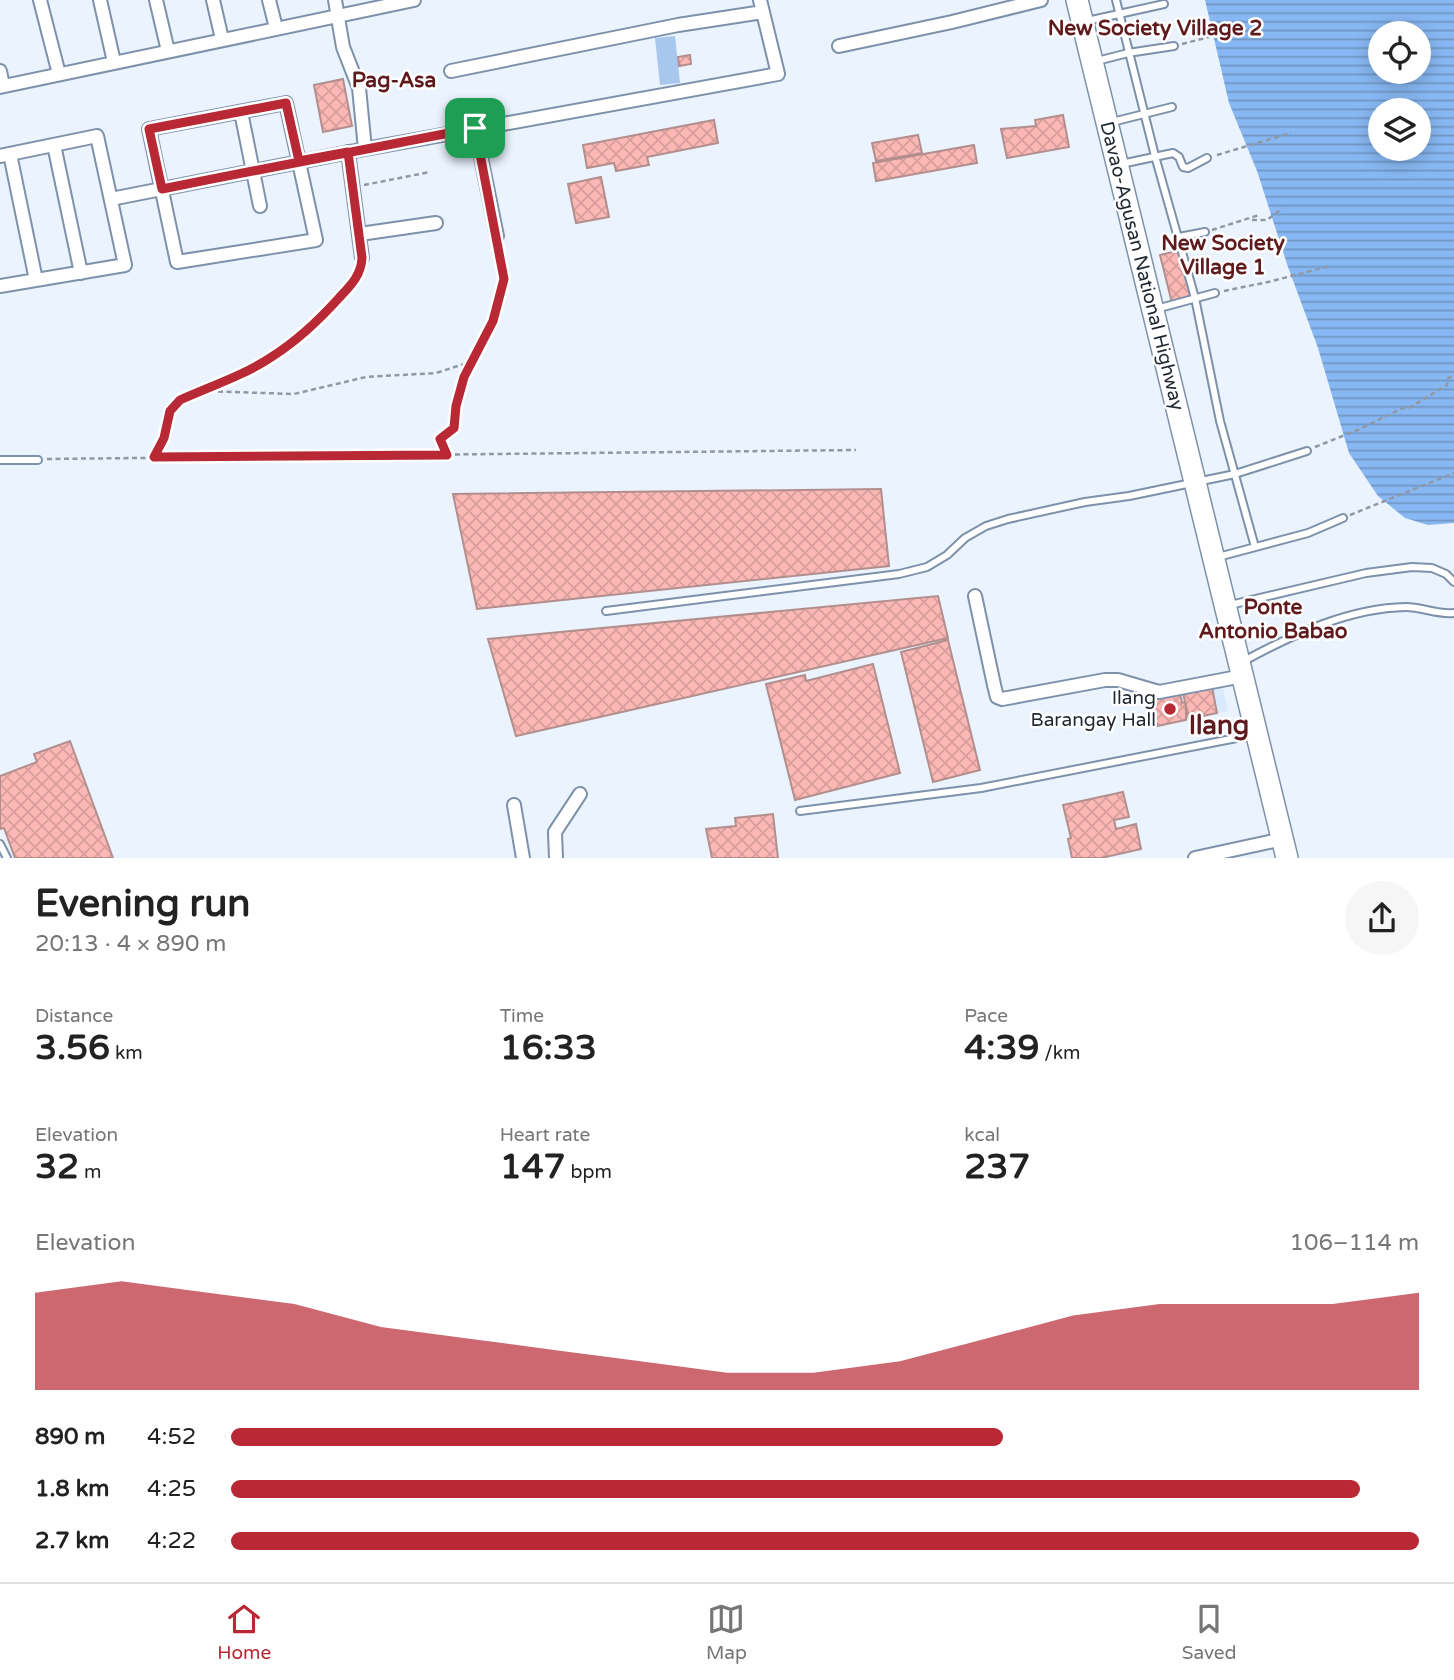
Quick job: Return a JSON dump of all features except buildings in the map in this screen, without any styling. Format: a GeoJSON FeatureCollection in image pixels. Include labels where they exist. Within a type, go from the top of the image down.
{"type":"FeatureCollection","features":[{"type":"Feature","properties":{"kind":"highway","name":"Davao-Agusan National Highway"},"geometry":{"type":"LineString","coordinates":[[1077,0],[1285,848]]}},
{"type":"Feature","properties":{"kind":"street"},"geometry":{"type":"LineString","coordinates":[[40,0],[59,74]]}},
{"type":"Feature","properties":{"kind":"street"},"geometry":{"type":"LineString","coordinates":[[100,0],[114,62]]}},
{"type":"Feature","properties":{"kind":"street"},"geometry":{"type":"LineString","coordinates":[[156,0],[168,51]]}},
{"type":"Feature","properties":{"kind":"street"},"geometry":{"type":"LineString","coordinates":[[214,0],[222,39]]}},
{"type":"Feature","properties":{"kind":"street"},"geometry":{"type":"LineString","coordinates":[[269,0],[276,28]]}},
{"type":"Feature","properties":{"kind":"street"},"geometry":{"type":"LineString","coordinates":[[335,0],[343,47],[359,88],[365,149]]}},
{"type":"Feature","properties":{"kind":"street"},"geometry":{"type":"LineString","coordinates":[[0,71],[2,86],[414,0]]}},
{"type":"Feature","properties":{"kind":"street"},"geometry":{"type":"LineString","coordinates":[[839,46],[1041,0]]}},
{"type":"Feature","properties":{"kind":"street"},"geometry":{"type":"LineString","coordinates":[[111,199],[475,128],[778,74],[761,6],[451,71]]}},
{"type":"Feature","properties":{"kind":"street"},"geometry":{"type":"LineString","coordinates":[[286,103],[316,240],[177,262],[149,129],[241,111],[286,103]]}},
{"type":"Feature","properties":{"kind":"street"},"geometry":{"type":"LineString","coordinates":[[241,111],[260,206]]}},
{"type":"Feature","properties":{"kind":"street"},"geometry":{"type":"LineString","coordinates":[[475,128],[496,236]]}},
{"type":"Feature","properties":{"kind":"street"},"geometry":{"type":"LineString","coordinates":[[0,286],[36,280],[81,272],[125,265],[97,136],[5,155],[36,280]]}},
{"type":"Feature","properties":{"kind":"street"},"geometry":{"type":"LineString","coordinates":[[54,145],[81,272]]}},
{"type":"Feature","properties":{"kind":"street"},"geometry":{"type":"LineString","coordinates":[[348,152],[362,258]]}},
{"type":"Feature","properties":{"kind":"street"},"geometry":{"type":"LineString","coordinates":[[360,234],[436,223]]}},
{"type":"Feature","properties":{"kind":"street"},"geometry":{"type":"LineString","coordinates":[[975,596],[994,685],[1000,699],[1105,680],[1118,680],[1159,692],[1241,670]]}},
{"type":"Feature","properties":{"kind":"street"},"geometry":{"type":"LineString","coordinates":[[556,858],[555,832],[580,793]]}},
{"type":"Feature","properties":{"kind":"street"},"geometry":{"type":"LineString","coordinates":[[514,805],[523,858]]}},
{"type":"Feature","properties":{"kind":"street"},"geometry":{"type":"LineString","coordinates":[[1195,858],[1285,848]]}},
{"type":"Feature","properties":{"kind":"lane"},"geometry":{"type":"LineString","coordinates":[[1116,0],[1155,156],[1195,298],[1220,421],[1255,547]]}},
{"type":"Feature","properties":{"kind":"lane"},"geometry":{"type":"LineString","coordinates":[[1083,22],[1164,4]]}},
{"type":"Feature","properties":{"kind":"lane"},"geometry":{"type":"LineString","coordinates":[[1093,63],[1128,52],[1174,46]]}},
{"type":"Feature","properties":{"kind":"lane"},"geometry":{"type":"LineString","coordinates":[[1108,124],[1171,107]]}},
{"type":"Feature","properties":{"kind":"lane"},"geometry":{"type":"LineString","coordinates":[[1119,165],[1177,153],[1183,167],[1188,169],[1207,158]]}},
{"type":"Feature","properties":{"kind":"lane"},"geometry":{"type":"LineString","coordinates":[[1179,237],[1205,232]]}},
{"type":"Feature","properties":{"kind":"lane"},"geometry":{"type":"LineString","coordinates":[[1154,310],[1215,293]]}},
{"type":"Feature","properties":{"kind":"lane"},"geometry":{"type":"LineString","coordinates":[[606,611],[899,574],[927,567],[947,555],[965,538],[986,526],[1008,519],[1235,474],[1307,451]]}},
{"type":"Feature","properties":{"kind":"lane"},"geometry":{"type":"LineString","coordinates":[[0,460],[38,460]]}},
{"type":"Feature","properties":{"kind":"lane"},"geometry":{"type":"LineString","coordinates":[[1213,558],[1308,533],[1343,518]]}},
{"type":"Feature","properties":{"kind":"lane"},"geometry":{"type":"LineString","coordinates":[[1225,606],[1366,573],[1412,567],[1432,568],[1446,574],[1454,582]]}},
{"type":"Feature","properties":{"kind":"lane"},"geometry":{"type":"LineString","coordinates":[[1241,670],[1278,643],[1354,614],[1408,607],[1454,613]]}},
{"type":"Feature","properties":{"kind":"lane"},"geometry":{"type":"LineString","coordinates":[[800,811],[981,788],[1257,734]]}},
{"type":"Feature","properties":{"kind":"lane"},"geometry":{"type":"LineString","coordinates":[[0,844],[6,858]]}},
{"type":"Feature","properties":{"kind":"path"},"geometry":{"type":"LineString","coordinates":[[1174,46],[1213,36]]}},
{"type":"Feature","properties":{"kind":"path"},"geometry":{"type":"LineString","coordinates":[[1207,158],[1291,133]]}},
{"type":"Feature","properties":{"kind":"path"},"geometry":{"type":"LineString","coordinates":[[354,187],[430,172]]}},
{"type":"Feature","properties":{"kind":"path"},"geometry":{"type":"LineString","coordinates":[[1250,219],[1267,220],[1283,208]]}},
{"type":"Feature","properties":{"kind":"path"},"geometry":{"type":"LineString","coordinates":[[1205,232],[1259,215]]}},
{"type":"Feature","properties":{"kind":"path"},"geometry":{"type":"LineString","coordinates":[[447,455],[440,439],[455,425],[456,406],[470,362],[493,321],[501,299],[504,279],[496,236]]}},
{"type":"Feature","properties":{"kind":"path"},"geometry":{"type":"LineString","coordinates":[[154,457],[164,438],[174,405],[255,366],[295,340],[321,318],[350,286],[360,272],[362,258]]}},
{"type":"Feature","properties":{"kind":"path"},"geometry":{"type":"LineString","coordinates":[[1215,293],[1330,266]]}},
{"type":"Feature","properties":{"kind":"path"},"geometry":{"type":"LineString","coordinates":[[199,391],[294,394],[366,377],[436,373],[470,362]]}},
{"type":"Feature","properties":{"kind":"path"},"geometry":{"type":"LineString","coordinates":[[1307,451],[1403,408],[1409,408],[1447,385],[1447,379],[1454,375]]}},
{"type":"Feature","properties":{"kind":"path"},"geometry":{"type":"LineString","coordinates":[[38,460],[856,450]]}},
{"type":"Feature","properties":{"kind":"path"},"geometry":{"type":"LineString","coordinates":[[1343,518],[1454,473]]}},
{"type":"Feature","properties":{"kind":"shaded area"},"geometry":{"type":"Polygon","coordinates":[[[1205,0],[1454,0],[1454,523],[1428,525],[1405,518],[1378,496],[1349,453],[1318,348],[1257,171],[1229,103],[1205,0]]]}},
{"type":"Feature","properties":{"kind":"shaded area"},"geometry":{"type":"Polygon","coordinates":[[[675,36],[680,83],[660,85],[655,38],[675,36]]]}},
{"type":"Feature","properties":{"kind":"shaded area"},"geometry":{"type":"Polygon","coordinates":[[[1222,684],[1228,711],[1157,727],[1150,700],[1222,684]]]}},
{"type":"Feature","properties":{"kind":"place","name":"Ilang Barangay Hall"},"geometry":{"type":"Point","coordinates":[1170,709]}},
{"type":"Feature","properties":{"kind":"district","name":"New Society Village 2"},"geometry":{"type":"Point","coordinates":[1155,28]}},
{"type":"Feature","properties":{"kind":"district","name":"Pag-Asa"},"geometry":{"type":"Point","coordinates":[394,80]}},
{"type":"Feature","properties":{"kind":"district","name":"New Society Village 1"},"geometry":{"type":"Point","coordinates":[1223,255]}},
{"type":"Feature","properties":{"kind":"district","name":"Ponte Antonio Babao"},"geometry":{"type":"Point","coordinates":[1273,619]}},
{"type":"Feature","properties":{"kind":"district","name":"Ilang"},"geometry":{"type":"Point","coordinates":[1219,725]}},
{"type":"Feature","properties":{"kind":"route"},"geometry":{"type":"LineString","coordinates":[[475,128],[299,161],[162,189],[149,129],[286,103],[299,161],[348,152],[362,258],[360,272],[350,286],[321,318],[295,340],[273,356],[174,405],[164,438],[154,457],[447,455],[440,439],[454,428],[456,406],[464,377],[493,321],[501,299],[504,279],[475,128]]}}]}
